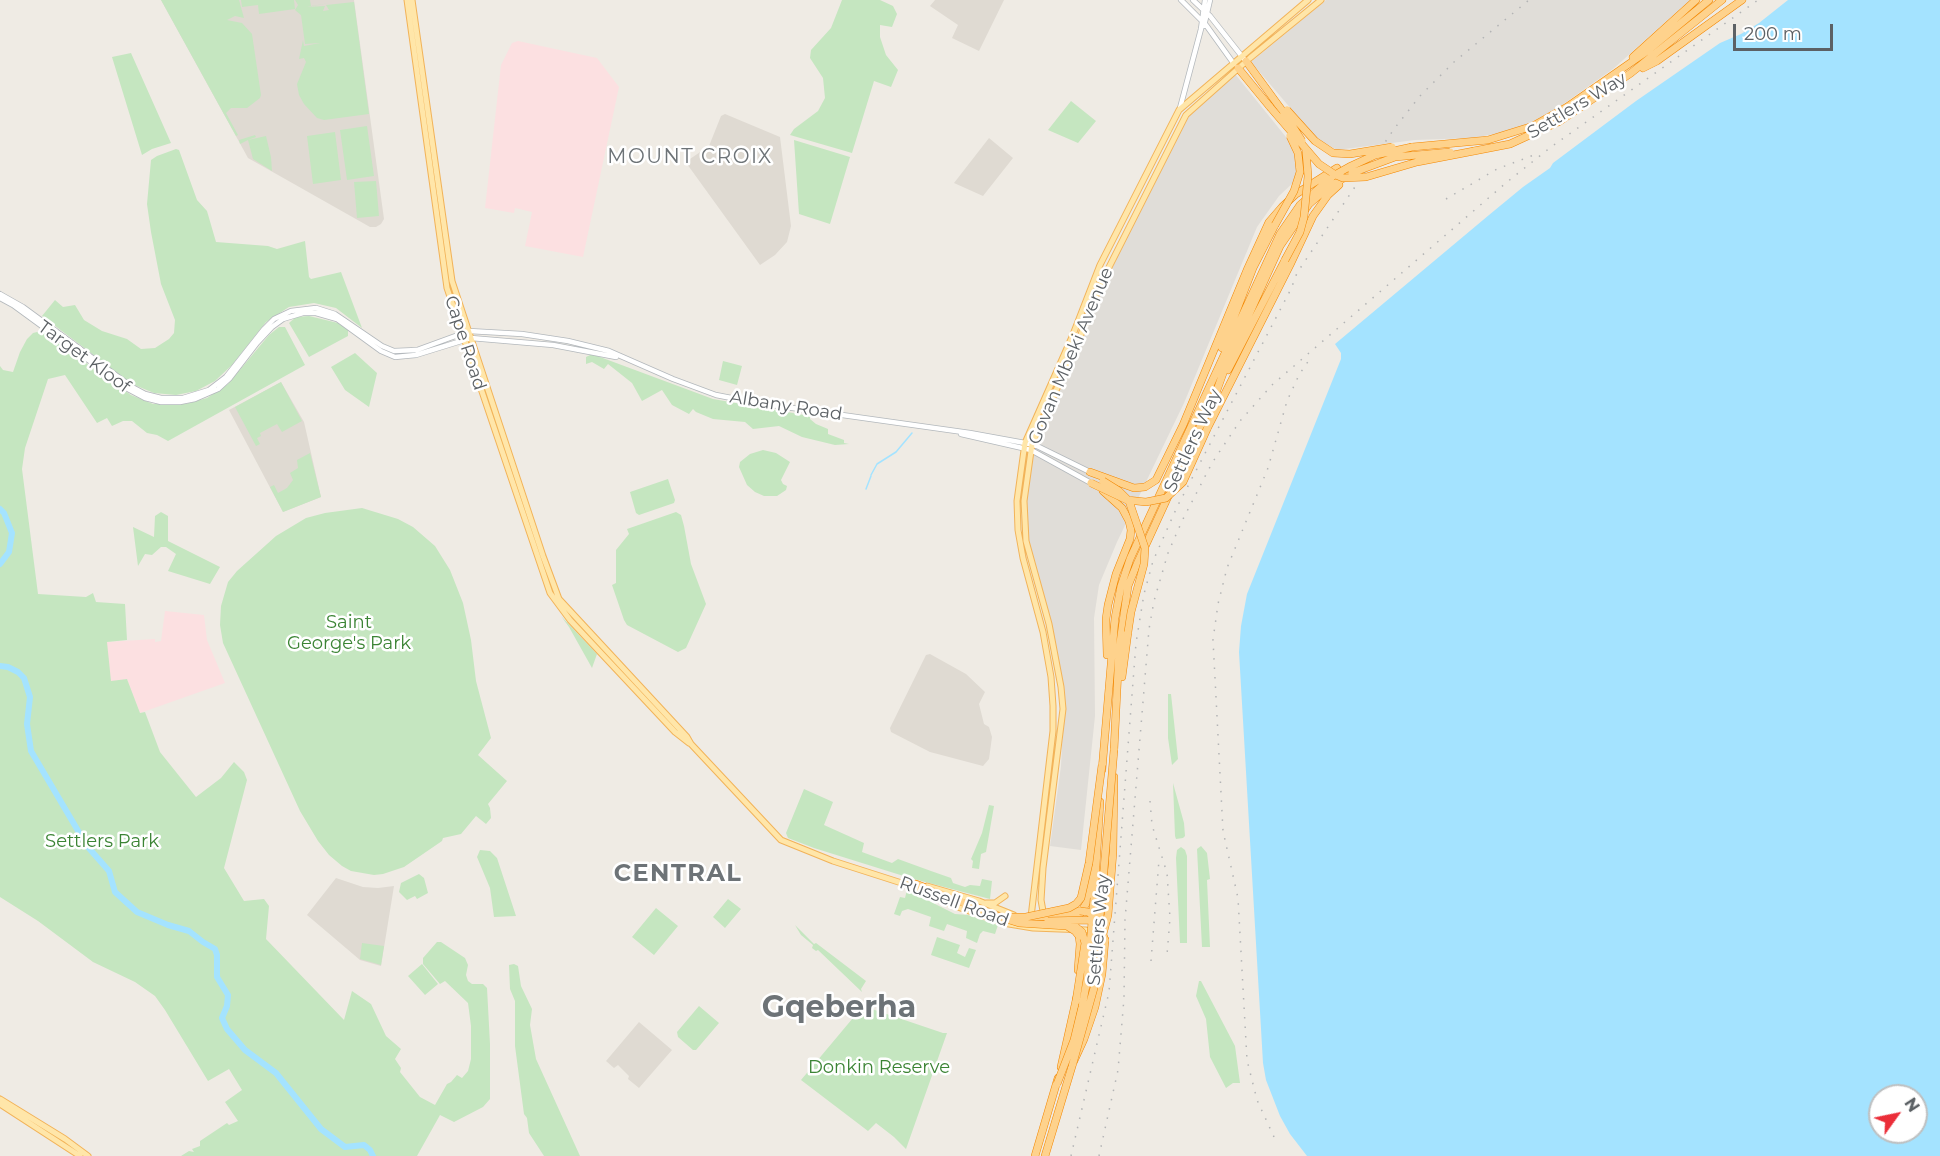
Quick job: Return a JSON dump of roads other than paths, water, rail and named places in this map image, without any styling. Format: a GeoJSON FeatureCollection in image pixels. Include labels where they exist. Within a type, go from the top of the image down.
{"type":"FeatureCollection","features":[{"type":"Feature","properties":{"kind":"highway"},"geometry":{"type":"LineString","coordinates":[[1616,73],[1695,0]]}},
{"type":"Feature","properties":{"kind":"highway","name":"Settlers Way"},"geometry":{"type":"LineString","coordinates":[[1045,1156],[1094,988],[1117,708],[1119,650],[1128,586],[1217,390],[1226,364],[1287,234],[1309,204],[1349,167],[1375,155],[1412,147],[1473,147],[1533,126],[1567,107],[1651,48],[1709,0]]}},
{"type":"Feature","properties":{"kind":"highway","name":"Settlers Way"},"geometry":{"type":"LineString","coordinates":[[1035,1156],[1057,1084],[1074,1040],[1087,980],[1106,714],[1115,618],[1123,579],[1163,486],[1280,234],[1300,205],[1352,173],[1395,157],[1510,144],[1542,131],[1631,74],[1722,0]]}},
{"type":"Feature","properties":{"kind":"highway"},"geometry":{"type":"LineString","coordinates":[[1631,74],[1657,61],[1742,0]]}},
{"type":"Feature","properties":{"kind":"highway"},"geometry":{"type":"LineString","coordinates":[[1243,58],[1286,111],[1315,141],[1333,153],[1350,154],[1406,145],[1412,147]]}},
{"type":"Feature","properties":{"kind":"highway"},"geometry":{"type":"LineString","coordinates":[[1235,65],[1319,164],[1344,178],[1366,177],[1473,147]]}},
{"type":"Feature","properties":{"kind":"highway"},"geometry":{"type":"LineString","coordinates":[[1209,387],[1232,319],[1253,268],[1296,187],[1300,164],[1295,145],[1270,108]]}},
{"type":"Feature","properties":{"kind":"highway"},"geometry":{"type":"LineString","coordinates":[[1217,390],[1302,227],[1308,164],[1302,140],[1286,111]]}},
{"type":"Feature","properties":{"kind":"highway"},"geometry":{"type":"LineString","coordinates":[[1104,480],[1134,488],[1153,483],[1160,474],[1269,222],[1296,194],[1337,168],[1363,156],[1392,147]]}},
{"type":"Feature","properties":{"kind":"highway"},"geometry":{"type":"LineString","coordinates":[[1091,483],[1127,500],[1146,502],[1166,498],[1183,482],[1312,216],[1328,195],[1334,182]]}},
{"type":"Feature","properties":{"kind":"highway"},"geometry":{"type":"LineString","coordinates":[[1090,472],[1119,491],[1129,501],[1145,548],[1144,564],[1131,612],[1117,708]]}},
{"type":"Feature","properties":{"kind":"highway"},"geometry":{"type":"LineString","coordinates":[[1091,483],[1117,501],[1129,520],[1130,539],[1116,574],[1106,619],[1106,714]]}},
{"type":"Feature","properties":{"kind":"highway"},"geometry":{"type":"LineString","coordinates":[[1090,965],[1106,928],[1108,912],[1115,817],[1113,753]]}},
{"type":"Feature","properties":{"kind":"highway"},"geometry":{"type":"LineString","coordinates":[[1057,916],[1075,917],[1085,908],[1102,765]]}},
{"type":"Feature","properties":{"kind":"highway"},"geometry":{"type":"LineString","coordinates":[[1006,915],[1035,916],[1069,908],[1076,904],[1084,888],[1092,841]]}},
{"type":"Feature","properties":{"kind":"highway"},"geometry":{"type":"LineString","coordinates":[[918,887],[1018,923],[1064,925],[1072,928],[1079,936],[1080,944],[1076,1001]]}},
{"type":"Feature","properties":{"kind":"highway"},"geometry":{"type":"LineString","coordinates":[[966,905],[1027,921],[1090,920],[1100,927],[1105,940]]}},
{"type":"Feature","properties":{"kind":"highway"},"geometry":{"type":"LineString","coordinates":[[1032,921],[1076,911],[1092,914],[1101,924],[1105,940],[1104,965],[1098,997],[1073,1063]]}},
{"type":"Feature","properties":{"kind":"highway"},"geometry":{"type":"LineString","coordinates":[[1086,930],[1098,928],[1108,912]]}},
{"type":"Feature","properties":{"kind":"highway"},"geometry":{"type":"LineString","coordinates":[[1032,921],[1065,923],[1078,927],[1084,939],[1083,964],[1057,1084]]}},
{"type":"Feature","properties":{"kind":"main road","name":"Cape Road"},"geometry":{"type":"LineString","coordinates":[[407,0],[447,288],[551,596],[570,620],[605,654]]}},
{"type":"Feature","properties":{"kind":"main road","name":"Cape Road"},"geometry":{"type":"LineString","coordinates":[[412,0],[452,281],[556,594],[605,654]]}},
{"type":"Feature","properties":{"kind":"main road"},"geometry":{"type":"LineString","coordinates":[[1181,0],[1235,65]]}},
{"type":"Feature","properties":{"kind":"main road"},"geometry":{"type":"LineString","coordinates":[[1193,0],[1208,14],[1243,58]]}},
{"type":"Feature","properties":{"kind":"main road"},"geometry":{"type":"LineString","coordinates":[[1203,25],[1205,0]]}},
{"type":"Feature","properties":{"kind":"main road"},"geometry":{"type":"LineString","coordinates":[[1180,108],[1208,14],[1210,0]]}},
{"type":"Feature","properties":{"kind":"main road","name":"Govan Mbeki Avenue"},"geometry":{"type":"LineString","coordinates":[[1032,921],[1053,732],[1053,706],[1051,677],[1042,626],[1023,558],[1018,530],[1017,501],[1024,446],[1072,337],[1100,265],[1180,108],[1235,65],[1308,0]]}},
{"type":"Feature","properties":{"kind":"main road","name":"Govan Mbeki Avenue"},"geometry":{"type":"LineString","coordinates":[[1243,58],[1321,0]]}},
{"type":"Feature","properties":{"kind":"main road","name":"Govan Mbeki Avenue"},"geometry":{"type":"LineString","coordinates":[[1032,921],[1043,911],[1041,900],[1043,868],[1063,709],[1050,630],[1025,531],[1024,501],[1031,447],[1105,275],[1186,115],[1235,65]]}},
{"type":"Feature","properties":{"kind":"main road","name":"Target Kloof"},"geometry":{"type":"LineString","coordinates":[[0,296],[14,301],[137,391],[176,398],[196,395],[222,380],[264,329],[282,317],[301,309],[323,309],[340,317],[382,346],[400,352],[462,337]]}},
{"type":"Feature","properties":{"kind":"main road"},"geometry":{"type":"LineString","coordinates":[[462,337],[470,334]]}},
{"type":"Feature","properties":{"kind":"main road","name":"Albany Road"},"geometry":{"type":"LineString","coordinates":[[470,334],[522,334],[568,341],[609,351],[702,390],[734,399],[959,433],[964,436],[1031,447],[1090,472]]}},
{"type":"Feature","properties":{"kind":"main road","name":"Albany Road"},"geometry":{"type":"LineString","coordinates":[[1031,447],[1091,483]]}},
{"type":"Feature","properties":{"kind":"main road","name":"Russell Road"},"geometry":{"type":"LineString","coordinates":[[605,654],[675,732],[691,744],[781,840],[833,861],[918,887],[979,901],[1006,915],[1032,921]]}},
{"type":"Feature","properties":{"kind":"main road","name":"Russell Road"},"geometry":{"type":"LineString","coordinates":[[918,887],[969,911],[1003,923],[1032,921]]}},
{"type":"Feature","properties":{"kind":"main road"},"geometry":{"type":"LineString","coordinates":[[979,901],[995,903],[1005,896]]}},
{"type":"Feature","properties":{"kind":"main road"},"geometry":{"type":"LineString","coordinates":[[1032,921],[1086,930]]}},
{"type":"Feature","properties":{"kind":"main road"},"geometry":{"type":"LineString","coordinates":[[0,1099],[88,1156]]}},
{"type":"Feature","properties":{"kind":"main road"},"geometry":{"type":"LineString","coordinates":[[0,1104],[80,1156]]}},
{"type":"Feature","properties":{"kind":"water"},"geometry":{"type":"Polygon","coordinates":[[[1788,0],[1940,0],[1940,1156],[1307,1156],[1280,1116],[1266,1080],[1263,1063],[1239,652],[1247,594],[1341,359],[1341,353],[1335,344],[1523,187],[1550,168],[1553,163],[1636,101],[1720,43],[1741,34],[1788,0]]]}},
{"type":"Feature","properties":{"kind":"waterway"},"geometry":{"type":"LineString","coordinates":[[871,475],[877,464],[896,452],[912,433]]}},
{"type":"Feature","properties":{"kind":"waterway"},"geometry":{"type":"LineString","coordinates":[[866,489],[871,476]]}},
{"type":"Feature","properties":{"kind":"waterway"},"geometry":{"type":"LineString","coordinates":[[0,509],[12,533],[9,552],[0,564]]}},
{"type":"Feature","properties":{"kind":"waterway"},"geometry":{"type":"LineString","coordinates":[[0,666],[8,667],[24,678],[30,697],[27,724],[31,751],[87,846],[109,871],[115,892],[137,912],[189,931],[215,949],[217,977],[228,995],[227,1006],[222,1018],[227,1029],[245,1050],[276,1073],[321,1129],[345,1147],[364,1145],[373,1156]]}},
{"type":"Feature","properties":{"kind":"railway"},"geometry":{"type":"LineString","coordinates":[[1071,1156],[1109,992],[1136,643],[1144,594],[1153,561],[1177,507],[1291,289],[1297,273],[1307,258],[1394,129],[1420,96],[1454,62],[1529,0]]}},
{"type":"Feature","properties":{"kind":"railway"},"geometry":{"type":"LineString","coordinates":[[1099,1156],[1118,1070],[1124,998],[1125,920],[1149,629],[1154,601],[1168,553],[1212,463],[1240,421],[1272,385],[1507,182],[1551,147],[1758,0]]}},
{"type":"Feature","properties":{"kind":"railway"},"geometry":{"type":"LineString","coordinates":[[1446,199],[1497,169],[1534,155]]}},
{"type":"Feature","properties":{"kind":"railway"},"geometry":{"type":"LineString","coordinates":[[1274,1137],[1257,1100],[1247,1060],[1238,898],[1223,831],[1213,640],[1218,604],[1227,568],[1268,468],[1287,401],[1299,375],[1311,357]]}},
{"type":"Feature","properties":{"kind":"railway"},"geometry":{"type":"LineString","coordinates":[[1150,801],[1152,825],[1167,873],[1170,918],[1167,955]]}},
{"type":"Feature","properties":{"kind":"railway"},"geometry":{"type":"LineString","coordinates":[[1151,961],[1159,860]]}},
{"type":"Feature","properties":{"kind":"district","name":"MOUNT CROIX"},"geometry":{"type":"Point","coordinates":[690,157]}},
{"type":"Feature","properties":{"kind":"district","name":"CENTRAL"},"geometry":{"type":"Point","coordinates":[678,874]}},
{"type":"Feature","properties":{"kind":"district","name":"Gqeberha"},"geometry":{"type":"Point","coordinates":[839,1008]}},
{"type":"Feature","properties":{"kind":"park label","name":"Saint George's Park"},"geometry":{"type":"Point","coordinates":[349,633]}},
{"type":"Feature","properties":{"kind":"park label","name":"Settlers Park"},"geometry":{"type":"Point","coordinates":[102,842]}},
{"type":"Feature","properties":{"kind":"park label","name":"Donkin Reserve"},"geometry":{"type":"Point","coordinates":[879,1068]}}]}
